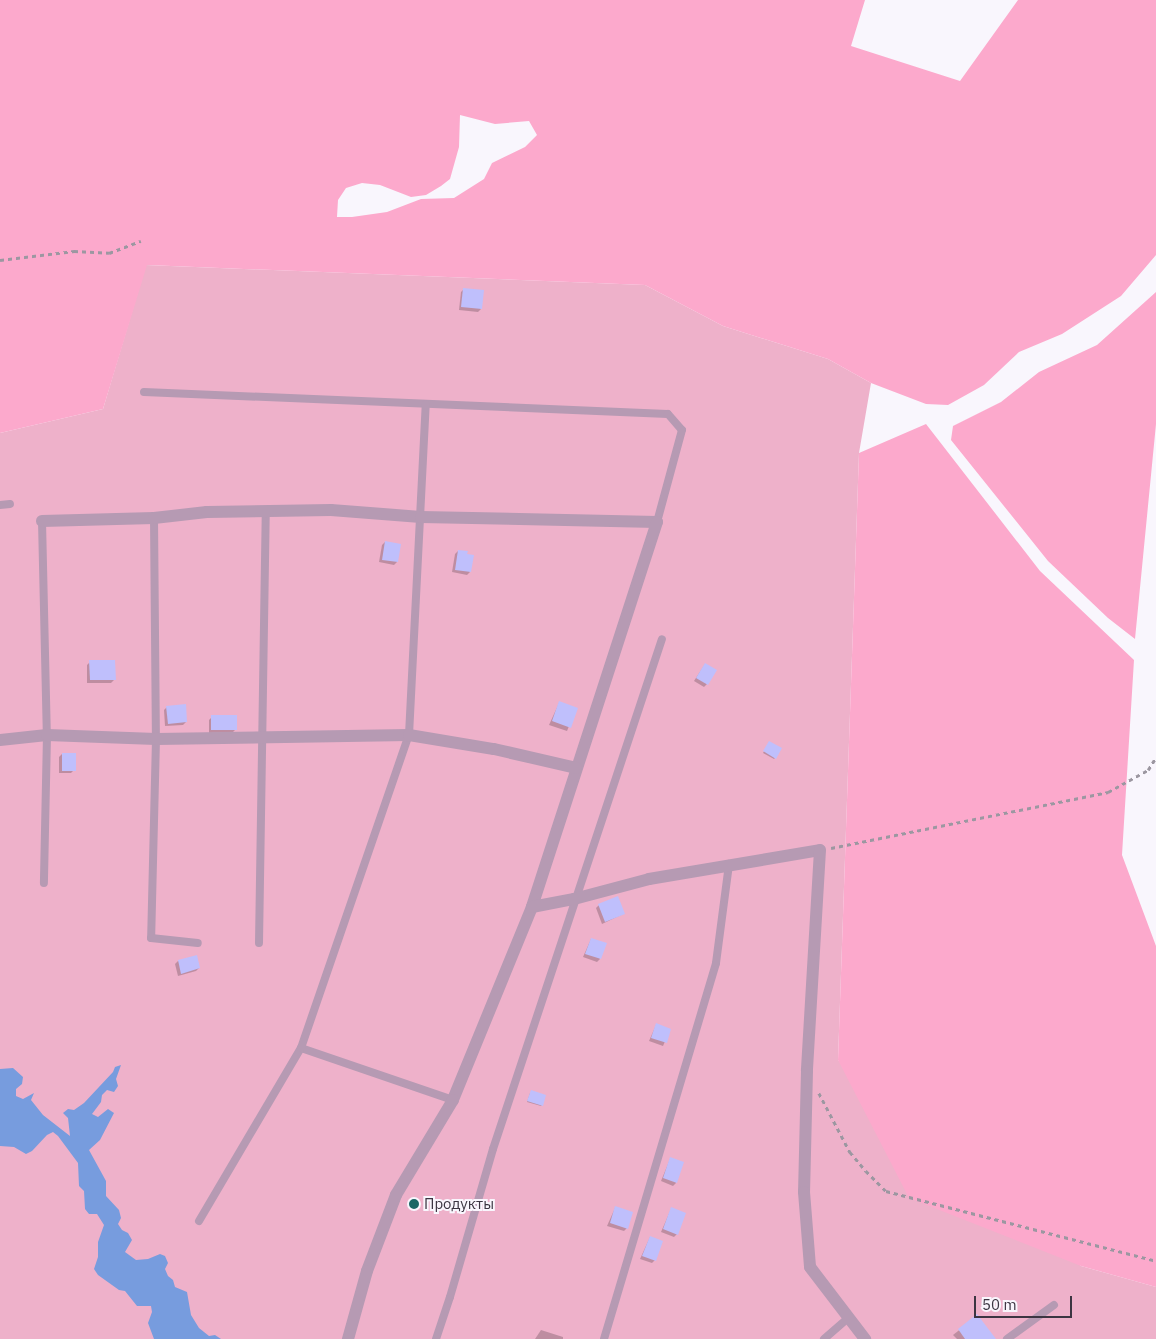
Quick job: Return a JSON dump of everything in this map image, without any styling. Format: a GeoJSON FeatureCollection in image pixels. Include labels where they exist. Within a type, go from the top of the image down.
{"type":"FeatureCollection","features":[{"type":"Feature","properties":{"kind":"street"},"geometry":{"type":"LineString","coordinates":[[42,521],[154,518],[207,512],[331,510],[420,517],[657,522],[532,907],[453,1100],[396,1195],[367,1271],[348,1339]]}},
{"type":"Feature","properties":{"kind":"street"},"geometry":{"type":"LineString","coordinates":[[0,740],[47,735],[156,739],[409,735],[494,749],[576,768]]}},
{"type":"Feature","properties":{"kind":"street"},"geometry":{"type":"LineString","coordinates":[[532,907],[574,899],[649,879],[820,850],[808,1072],[804,1192],[810,1266],[865,1339]]}},
{"type":"Feature","properties":{"kind":"lane"},"geometry":{"type":"LineString","coordinates":[[144,392],[668,414],[682,430],[657,522]]}},
{"type":"Feature","properties":{"kind":"lane"},"geometry":{"type":"LineString","coordinates":[[198,1221],[301,1048],[409,735],[426,404]]}},
{"type":"Feature","properties":{"kind":"lane"},"geometry":{"type":"LineString","coordinates":[[0,505],[10,504]]}},
{"type":"Feature","properties":{"kind":"lane"},"geometry":{"type":"LineString","coordinates":[[260,943],[261,737],[266,511]]}},
{"type":"Feature","properties":{"kind":"lane"},"geometry":{"type":"LineString","coordinates":[[154,518],[156,739],[151,938],[198,943]]}},
{"type":"Feature","properties":{"kind":"lane"},"geometry":{"type":"LineString","coordinates":[[42,521],[47,735],[44,883]]}},
{"type":"Feature","properties":{"kind":"lane"},"geometry":{"type":"LineString","coordinates":[[436,1339],[493,1149],[574,899],[662,639]]}},
{"type":"Feature","properties":{"kind":"lane"},"geometry":{"type":"LineString","coordinates":[[604,1339],[716,963],[729,864]]}},
{"type":"Feature","properties":{"kind":"lane"},"geometry":{"type":"LineString","coordinates":[[301,1048],[453,1100]]}},
{"type":"Feature","properties":{"kind":"lane"},"geometry":{"type":"LineString","coordinates":[[1007,1339],[1054,1305]]}},
{"type":"Feature","properties":{"kind":"lane"},"geometry":{"type":"LineString","coordinates":[[824,1339],[848,1318]]}},
{"type":"Feature","properties":{"kind":"path"},"geometry":{"type":"LineString","coordinates":[[0,260],[74,251],[110,254],[141,241]]}},
{"type":"Feature","properties":{"kind":"path"},"geometry":{"type":"LineString","coordinates":[[820,850],[1108,792],[1148,770],[1156,757]]}},
{"type":"Feature","properties":{"kind":"path"},"geometry":{"type":"LineString","coordinates":[[808,1072],[850,1152],[886,1191],[1156,1261]]}},
{"type":"Feature","properties":{"kind":"shaded area"},"geometry":{"type":"Polygon","coordinates":[[[0,0],[865,0],[851,46],[960,81],[1018,0],[1156,0],[1156,255],[1121,296],[1062,334],[1019,352],[984,385],[948,405],[926,404],[871,383],[828,359],[723,326],[645,285],[147,265],[103,409],[0,433],[0,0]],[[460,115],[459,147],[450,179],[426,195],[411,197],[380,185],[362,183],[346,188],[338,200],[337,217],[387,212],[421,199],[454,198],[484,179],[492,163],[525,147],[537,135],[529,121],[495,124],[460,115]]]}},
{"type":"Feature","properties":{"kind":"shaded area"},"geometry":{"type":"Polygon","coordinates":[[[146,265],[645,285],[723,326],[828,359],[871,383],[859,453],[838,1060],[1081,1266],[1156,1287],[1156,1339],[0,1339],[0,433],[103,409],[146,265]]]}},
{"type":"Feature","properties":{"kind":"shaded area"},"geometry":{"type":"Polygon","coordinates":[[[1156,292],[1156,424],[1135,639],[1108,618],[1048,561],[951,440],[953,426],[1001,402],[1039,372],[1097,345],[1156,292]]]}},
{"type":"Feature","properties":{"kind":"shaded area"},"geometry":{"type":"Polygon","coordinates":[[[926,424],[1040,571],[1134,660],[1122,855],[1156,946],[1156,1287],[1081,1266],[909,1198],[838,1060],[859,453],[926,424]]]}},
{"type":"Feature","properties":{"kind":"water"},"geometry":{"type":"Polygon","coordinates":[[[121,1065],[116,1079],[118,1086],[114,1092],[107,1090],[102,1095],[101,1102],[92,1114],[98,1117],[108,1109],[114,1113],[100,1140],[89,1150],[106,1181],[106,1196],[119,1210],[121,1218],[118,1224],[122,1230],[128,1233],[132,1240],[125,1252],[136,1260],[148,1259],[160,1254],[165,1256],[168,1263],[165,1269],[168,1276],[173,1280],[175,1287],[187,1292],[191,1315],[199,1328],[209,1336],[215,1335],[221,1339],[154,1339],[148,1323],[152,1312],[151,1306],[137,1306],[125,1291],[119,1290],[98,1275],[94,1269],[98,1257],[98,1242],[104,1225],[97,1214],[89,1214],[85,1209],[84,1191],[79,1186],[78,1163],[58,1136],[53,1132],[47,1135],[32,1151],[26,1154],[14,1147],[0,1146],[0,1069],[13,1068],[23,1077],[22,1084],[16,1089],[16,1096],[23,1099],[34,1093],[31,1100],[43,1115],[70,1136],[68,1118],[63,1113],[68,1109],[74,1110],[84,1103],[113,1072],[115,1067],[121,1065]]]}},
{"type":"Feature","properties":{"kind":"building"},"geometry":{"type":"Polygon","coordinates":[[[463,288],[484,290],[482,309],[461,307],[463,288]]]}},
{"type":"Feature","properties":{"kind":"building"},"geometry":{"type":"Polygon","coordinates":[[[385,541],[401,544],[398,562],[382,560],[385,541]]]}},
{"type":"Feature","properties":{"kind":"building"},"geometry":{"type":"Polygon","coordinates":[[[458,550],[468,551],[467,554],[474,555],[471,572],[455,570],[458,550]]]}},
{"type":"Feature","properties":{"kind":"building"},"geometry":{"type":"Polygon","coordinates":[[[89,660],[115,660],[116,680],[90,680],[89,660]]]}},
{"type":"Feature","properties":{"kind":"building"},"geometry":{"type":"Polygon","coordinates":[[[705,663],[717,670],[708,685],[696,678],[705,663]]]}},
{"type":"Feature","properties":{"kind":"building"},"geometry":{"type":"Polygon","coordinates":[[[559,701],[578,708],[571,728],[552,721],[559,701]]]}},
{"type":"Feature","properties":{"kind":"building"},"geometry":{"type":"Polygon","coordinates":[[[186,704],[187,722],[168,724],[166,706],[186,704]]]}},
{"type":"Feature","properties":{"kind":"building"},"geometry":{"type":"Polygon","coordinates":[[[211,715],[237,715],[237,730],[211,730],[211,715]]]}},
{"type":"Feature","properties":{"kind":"building"},"geometry":{"type":"Polygon","coordinates":[[[769,741],[782,748],[776,759],[763,751],[769,741]]]}},
{"type":"Feature","properties":{"kind":"building"},"geometry":{"type":"Polygon","coordinates":[[[62,753],[76,753],[76,771],[62,771],[62,753]]]}},
{"type":"Feature","properties":{"kind":"building"},"geometry":{"type":"Polygon","coordinates":[[[618,896],[625,914],[605,922],[598,904],[618,896]]]}},
{"type":"Feature","properties":{"kind":"building"},"geometry":{"type":"Polygon","coordinates":[[[591,938],[607,943],[601,959],[585,954],[591,938]]]}},
{"type":"Feature","properties":{"kind":"building"},"geometry":{"type":"Polygon","coordinates":[[[197,955],[200,968],[181,974],[178,960],[197,955]]]}},
{"type":"Feature","properties":{"kind":"building"},"geometry":{"type":"Polygon","coordinates":[[[656,1023],[671,1029],[667,1043],[651,1038],[656,1023]]]}},
{"type":"Feature","properties":{"kind":"building"},"geometry":{"type":"Polygon","coordinates":[[[531,1090],[546,1095],[543,1106],[527,1101],[531,1090]]]}},
{"type":"Feature","properties":{"kind":"building"},"geometry":{"type":"Polygon","coordinates":[[[670,1157],[684,1162],[677,1183],[663,1178],[670,1157]]]}},
{"type":"Feature","properties":{"kind":"building"},"geometry":{"type":"Polygon","coordinates":[[[615,1206],[633,1212],[628,1229],[610,1223],[615,1206]]]}},
{"type":"Feature","properties":{"kind":"building"},"geometry":{"type":"Polygon","coordinates":[[[671,1207],[686,1213],[678,1235],[663,1229],[671,1207]]]}},
{"type":"Feature","properties":{"kind":"building"},"geometry":{"type":"Polygon","coordinates":[[[650,1236],[663,1241],[656,1261],[642,1256],[650,1236]]]}},
{"type":"Feature","properties":{"kind":"building"},"geometry":{"type":"Polygon","coordinates":[[[977,1314],[996,1339],[965,1339],[958,1329],[977,1314]]]}},
{"type":"Feature","properties":{"kind":"place","name":"Продукты"},"geometry":{"type":"Point","coordinates":[414,1204]}}]}
